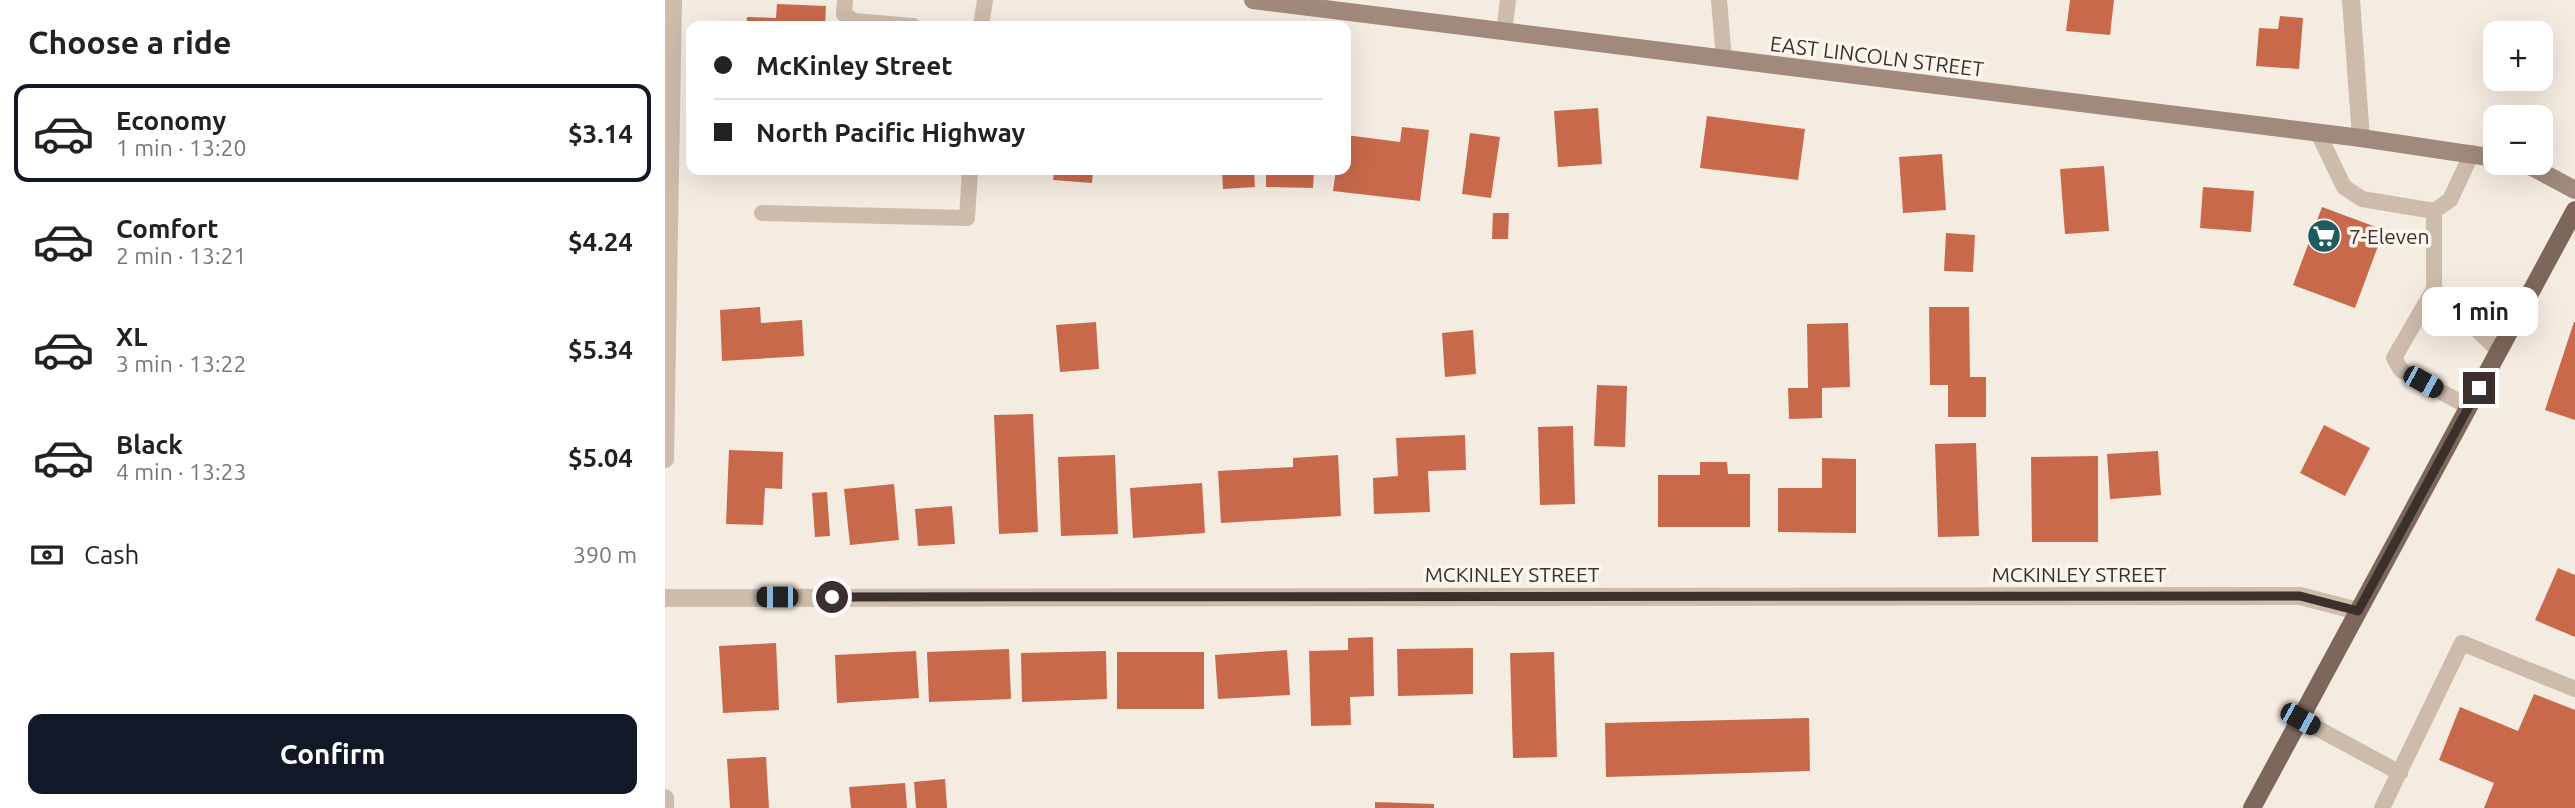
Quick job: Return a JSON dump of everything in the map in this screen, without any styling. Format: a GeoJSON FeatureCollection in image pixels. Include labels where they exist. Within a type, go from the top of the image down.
{"type":"FeatureCollection","features":[{"type":"Feature","properties":{"kind":"main road"},"geometry":{"type":"LineString","coordinates":[[2252,808],[2575,210]]}},
{"type":"Feature","properties":{"kind":"street"},"geometry":{"type":"LineString","coordinates":[[665,460],[673,0]]}},
{"type":"Feature","properties":{"kind":"street","name":"EAST LINCOLN STREET"},"geometry":{"type":"LineString","coordinates":[[1254,0],[1311,4],[1504,32],[2483,155]]}},
{"type":"Feature","properties":{"kind":"street"},"geometry":{"type":"LineString","coordinates":[[2351,0],[2361,138]]}},
{"type":"Feature","properties":{"kind":"street"},"geometry":{"type":"LineString","coordinates":[[2547,175],[2575,190]]}},
{"type":"Feature","properties":{"kind":"street","name":"MCKINLEY STREET"},"geometry":{"type":"LineString","coordinates":[[665,597],[2300,596],[2358,611]]}},
{"type":"Feature","properties":{"kind":"street"},"geometry":{"type":"LineString","coordinates":[[665,798],[665,808]]}},
{"type":"Feature","properties":{"kind":"lane"},"geometry":{"type":"LineString","coordinates":[[845,0],[844,14],[854,21]]}},
{"type":"Feature","properties":{"kind":"lane"},"geometry":{"type":"LineString","coordinates":[[982,21],[985,0]]}},
{"type":"Feature","properties":{"kind":"lane"},"geometry":{"type":"LineString","coordinates":[[1504,32],[1508,0]]}},
{"type":"Feature","properties":{"kind":"lane"},"geometry":{"type":"LineString","coordinates":[[1719,0],[1724,59]]}},
{"type":"Feature","properties":{"kind":"lane"},"geometry":{"type":"LineString","coordinates":[[2318,133],[2344,187],[2362,199],[2434,211],[2450,200],[2472,153]]}},
{"type":"Feature","properties":{"kind":"lane"},"geometry":{"type":"LineString","coordinates":[[762,213],[967,218],[970,175]]}},
{"type":"Feature","properties":{"kind":"lane"},"geometry":{"type":"LineString","coordinates":[[2434,211],[2434,289],[2394,358],[2401,370],[2469,407]]}},
{"type":"Feature","properties":{"kind":"lane"},"geometry":{"type":"LineString","coordinates":[[2434,289],[2500,351]]}},
{"type":"Feature","properties":{"kind":"lane"},"geometry":{"type":"LineString","coordinates":[[2382,808],[2462,643],[2575,689]]}},
{"type":"Feature","properties":{"kind":"lane"},"geometry":{"type":"LineString","coordinates":[[2300,719],[2400,773]]}},
{"type":"Feature","properties":{"kind":"building"},"geometry":{"type":"Polygon","coordinates":[[[2070,0],[2114,0],[2110,35],[2066,31],[2070,0]]]}},
{"type":"Feature","properties":{"kind":"building"},"geometry":{"type":"Polygon","coordinates":[[[777,4],[826,6],[825,21],[747,21],[747,17],[776,18],[777,4]]]}},
{"type":"Feature","properties":{"kind":"building"},"geometry":{"type":"Polygon","coordinates":[[[2280,16],[2303,18],[2299,69],[2256,66],[2259,28],[2278,29],[2280,16]]]}},
{"type":"Feature","properties":{"kind":"building"},"geometry":{"type":"Polygon","coordinates":[[[1598,108],[1602,164],[1558,167],[1554,111],[1598,108]]]}},
{"type":"Feature","properties":{"kind":"building"},"geometry":{"type":"Polygon","coordinates":[[[1707,116],[1805,129],[1798,180],[1700,168],[1707,116]]]}},
{"type":"Feature","properties":{"kind":"building"},"geometry":{"type":"Polygon","coordinates":[[[1402,127],[1429,130],[1420,201],[1333,191],[1335,175],[1351,175],[1351,136],[1400,142],[1402,127]]]}},
{"type":"Feature","properties":{"kind":"building"},"geometry":{"type":"Polygon","coordinates":[[[1470,133],[1500,137],[1491,198],[1462,194],[1470,133]]]}},
{"type":"Feature","properties":{"kind":"building"},"geometry":{"type":"Polygon","coordinates":[[[1942,154],[1946,210],[1903,213],[1899,157],[1942,154]]]}},
{"type":"Feature","properties":{"kind":"building"},"geometry":{"type":"Polygon","coordinates":[[[2104,166],[2109,231],[2065,234],[2060,169],[2104,166]]]}},
{"type":"Feature","properties":{"kind":"building"},"geometry":{"type":"Polygon","coordinates":[[[1054,175],[1093,175],[1092,183],[1053,180],[1054,175]]]}},
{"type":"Feature","properties":{"kind":"building"},"geometry":{"type":"Polygon","coordinates":[[[1222,175],[1254,175],[1255,187],[1223,189],[1222,175]]]}},
{"type":"Feature","properties":{"kind":"building"},"geometry":{"type":"Polygon","coordinates":[[[1266,175],[1314,175],[1313,188],[1266,187],[1266,175]]]}},
{"type":"Feature","properties":{"kind":"building"},"geometry":{"type":"Polygon","coordinates":[[[2203,187],[2254,191],[2251,232],[2200,228],[2203,187]]]}},
{"type":"Feature","properties":{"kind":"building"},"geometry":{"type":"Polygon","coordinates":[[[2322,207],[2384,230],[2355,308],[2293,285],[2322,207]]]}},
{"type":"Feature","properties":{"kind":"building"},"geometry":{"type":"Polygon","coordinates":[[[1493,213],[1509,213],[1508,239],[1492,239],[1493,213]]]}},
{"type":"Feature","properties":{"kind":"building"},"geometry":{"type":"Polygon","coordinates":[[[1946,233],[1975,235],[1973,272],[1944,271],[1946,233]]]}},
{"type":"Feature","properties":{"kind":"building"},"geometry":{"type":"Polygon","coordinates":[[[760,307],[761,323],[802,320],[804,356],[722,361],[720,310],[760,307]]]}},
{"type":"Feature","properties":{"kind":"building"},"geometry":{"type":"Polygon","coordinates":[[[1929,307],[1969,307],[1970,377],[1986,377],[1986,417],[1948,417],[1948,385],[1930,385],[1929,307]]]}},
{"type":"Feature","properties":{"kind":"building"},"geometry":{"type":"Polygon","coordinates":[[[1096,322],[1099,369],[1060,372],[1056,325],[1096,322]]]}},
{"type":"Feature","properties":{"kind":"building"},"geometry":{"type":"Polygon","coordinates":[[[2575,322],[2575,420],[2545,410],[2575,322]]]}},
{"type":"Feature","properties":{"kind":"building"},"geometry":{"type":"Polygon","coordinates":[[[1848,323],[1850,387],[1822,388],[1822,418],[1789,419],[1788,388],[1808,388],[1807,324],[1848,323]]]}},
{"type":"Feature","properties":{"kind":"building"},"geometry":{"type":"Polygon","coordinates":[[[1473,330],[1476,374],[1445,377],[1442,333],[1473,330]]]}},
{"type":"Feature","properties":{"kind":"building"},"geometry":{"type":"Polygon","coordinates":[[[1597,385],[1627,386],[1625,447],[1594,446],[1597,385]]]}},
{"type":"Feature","properties":{"kind":"building"},"geometry":{"type":"Polygon","coordinates":[[[1033,414],[1038,532],[999,534],[994,415],[1033,414]]]}},
{"type":"Feature","properties":{"kind":"building"},"geometry":{"type":"Polygon","coordinates":[[[2324,425],[2370,448],[2345,496],[2300,473],[2324,425]]]}},
{"type":"Feature","properties":{"kind":"building"},"geometry":{"type":"Polygon","coordinates":[[[1573,426],[1575,504],[1540,505],[1538,427],[1573,426]]]}},
{"type":"Feature","properties":{"kind":"building"},"geometry":{"type":"Polygon","coordinates":[[[1465,435],[1466,470],[1428,471],[1430,512],[1374,514],[1373,478],[1398,476],[1396,438],[1465,435]]]}},
{"type":"Feature","properties":{"kind":"building"},"geometry":{"type":"Polygon","coordinates":[[[1976,443],[1979,536],[1938,537],[1935,444],[1976,443]]]}},
{"type":"Feature","properties":{"kind":"building"},"geometry":{"type":"Polygon","coordinates":[[[729,450],[783,452],[782,489],[765,488],[763,525],[726,524],[729,450]]]}},
{"type":"Feature","properties":{"kind":"building"},"geometry":{"type":"Polygon","coordinates":[[[2158,451],[2161,495],[2110,499],[2107,454],[2158,451]]]}},
{"type":"Feature","properties":{"kind":"building"},"geometry":{"type":"Polygon","coordinates":[[[1115,455],[1118,534],[1061,536],[1058,457],[1115,455]]]}},
{"type":"Feature","properties":{"kind":"building"},"geometry":{"type":"Polygon","coordinates":[[[1338,455],[1341,516],[1221,523],[1218,471],[1293,467],[1293,458],[1338,455]]]}},
{"type":"Feature","properties":{"kind":"building"},"geometry":{"type":"Polygon","coordinates":[[[2098,456],[2098,542],[2032,542],[2031,457],[2098,456]]]}},
{"type":"Feature","properties":{"kind":"building"},"geometry":{"type":"Polygon","coordinates":[[[1822,458],[1856,459],[1856,533],[1778,532],[1778,488],[1822,488],[1822,458]]]}},
{"type":"Feature","properties":{"kind":"building"},"geometry":{"type":"Polygon","coordinates":[[[1700,462],[1727,462],[1728,474],[1750,474],[1750,527],[1658,527],[1658,475],[1700,475],[1700,462]]]}},
{"type":"Feature","properties":{"kind":"building"},"geometry":{"type":"Polygon","coordinates":[[[1202,483],[1205,533],[1133,538],[1130,488],[1202,483]]]}},
{"type":"Feature","properties":{"kind":"building"},"geometry":{"type":"Polygon","coordinates":[[[894,484],[899,540],[850,545],[844,489],[894,484]]]}},
{"type":"Feature","properties":{"kind":"building"},"geometry":{"type":"Polygon","coordinates":[[[827,492],[830,536],[815,537],[812,493],[827,492]]]}},
{"type":"Feature","properties":{"kind":"building"},"geometry":{"type":"Polygon","coordinates":[[[952,506],[955,544],[918,546],[915,509],[952,506]]]}},
{"type":"Feature","properties":{"kind":"building"},"geometry":{"type":"Polygon","coordinates":[[[2558,568],[2575,575],[2575,637],[2535,620],[2558,568]]]}},
{"type":"Feature","properties":{"kind":"building"},"geometry":{"type":"Polygon","coordinates":[[[1373,637],[1374,696],[1350,697],[1351,725],[1311,726],[1309,651],[1348,650],[1348,638],[1373,637]]]}},
{"type":"Feature","properties":{"kind":"building"},"geometry":{"type":"Polygon","coordinates":[[[776,643],[779,710],[723,713],[719,646],[776,643]]]}},
{"type":"Feature","properties":{"kind":"building"},"geometry":{"type":"Polygon","coordinates":[[[1473,648],[1473,694],[1398,696],[1397,649],[1473,648]]]}},
{"type":"Feature","properties":{"kind":"building"},"geometry":{"type":"Polygon","coordinates":[[[1009,649],[1011,699],[929,702],[927,652],[1009,649]]]}},
{"type":"Feature","properties":{"kind":"building"},"geometry":{"type":"Polygon","coordinates":[[[1287,650],[1290,695],[1218,699],[1215,655],[1287,650]]]}},
{"type":"Feature","properties":{"kind":"building"},"geometry":{"type":"Polygon","coordinates":[[[916,651],[919,698],[837,703],[835,655],[916,651]]]}},
{"type":"Feature","properties":{"kind":"building"},"geometry":{"type":"Polygon","coordinates":[[[1106,651],[1107,699],[1022,702],[1021,653],[1106,651]]]}},
{"type":"Feature","properties":{"kind":"building"},"geometry":{"type":"Polygon","coordinates":[[[1117,652],[1204,652],[1204,709],[1117,709],[1117,652]]]}},
{"type":"Feature","properties":{"kind":"building"},"geometry":{"type":"Polygon","coordinates":[[[1554,652],[1557,757],[1513,758],[1510,653],[1554,652]]]}},
{"type":"Feature","properties":{"kind":"building"},"geometry":{"type":"Polygon","coordinates":[[[2534,694],[2575,710],[2575,808],[2484,808],[2494,783],[2439,760],[2460,707],[2518,731],[2534,694]]]}},
{"type":"Feature","properties":{"kind":"building"},"geometry":{"type":"Polygon","coordinates":[[[1809,718],[1810,771],[1606,777],[1605,723],[1809,718]]]}},
{"type":"Feature","properties":{"kind":"building"},"geometry":{"type":"Polygon","coordinates":[[[766,757],[769,808],[730,808],[727,759],[766,757]]]}},
{"type":"Feature","properties":{"kind":"building"},"geometry":{"type":"Polygon","coordinates":[[[945,779],[947,808],[916,808],[914,782],[945,779]]]}},
{"type":"Feature","properties":{"kind":"building"},"geometry":{"type":"Polygon","coordinates":[[[905,783],[907,808],[851,808],[849,787],[905,783]]]}},
{"type":"Feature","properties":{"kind":"building"},"geometry":{"type":"Polygon","coordinates":[[[1375,802],[1434,804],[1434,808],[1375,808],[1375,802]]]}},
{"type":"Feature","properties":{"kind":"place","name":"7-Eleven"},"geometry":{"type":"Point","coordinates":[2324,236]}},
{"type":"Feature","properties":{"kind":"route"},"geometry":{"type":"LineString","coordinates":[[832,597],[2300,596],[2358,611],[2479,388]]}}]}
